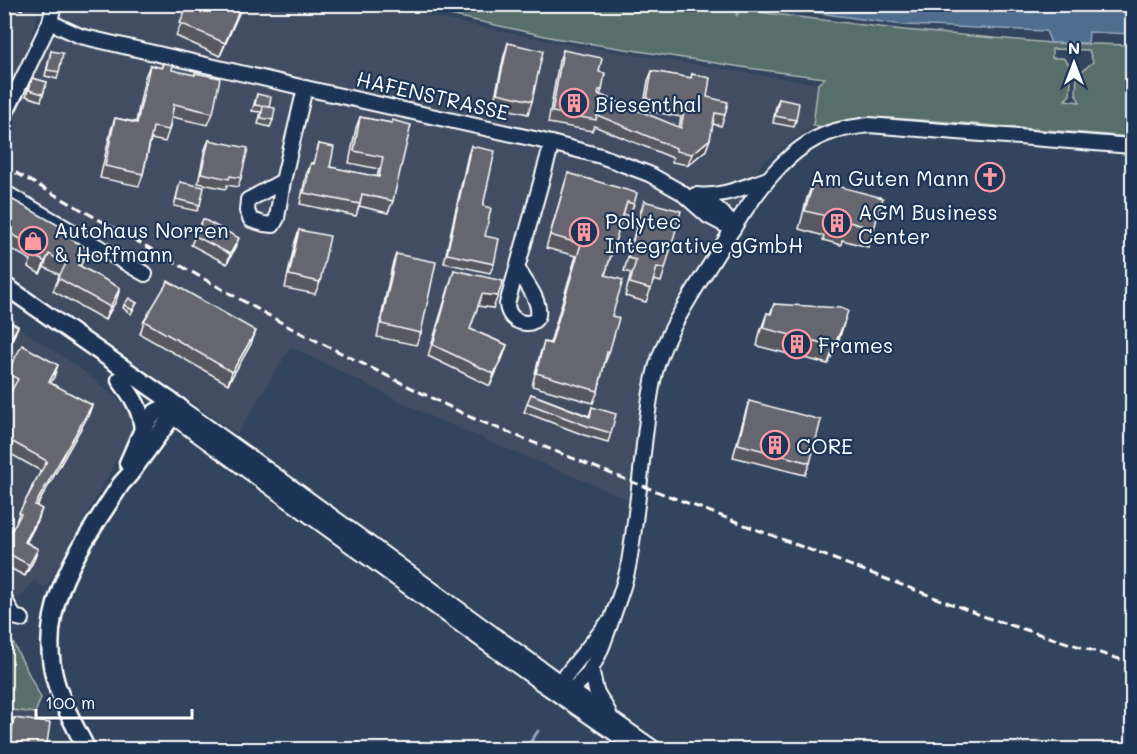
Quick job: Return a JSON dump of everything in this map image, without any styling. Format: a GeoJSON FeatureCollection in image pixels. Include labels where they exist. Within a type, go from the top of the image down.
{"type":"FeatureCollection","features":[{"type":"Feature","properties":{"kind":"main road"},"geometry":{"type":"LineString","coordinates":[[4,285],[171,411]]}},
{"type":"Feature","properties":{"kind":"main road"},"geometry":{"type":"LineString","coordinates":[[4,298],[120,380],[171,411]]}},
{"type":"Feature","properties":{"kind":"main road"},"geometry":{"type":"LineString","coordinates":[[120,380],[138,408],[143,431]]}},
{"type":"Feature","properties":{"kind":"main road"},"geometry":{"type":"LineString","coordinates":[[121,484],[124,472],[143,431],[153,415],[171,411]]}},
{"type":"Feature","properties":{"kind":"main road"},"geometry":{"type":"LineString","coordinates":[[87,750],[55,681],[51,655],[51,630],[55,602],[71,563],[171,411]]}},
{"type":"Feature","properties":{"kind":"street"},"geometry":{"type":"LineString","coordinates":[[4,117],[50,22],[54,4]]}},
{"type":"Feature","properties":{"kind":"street","name":"HAFENSTRASSE"},"geometry":{"type":"LineString","coordinates":[[50,22],[80,36],[601,156],[649,174],[681,192],[708,216],[733,229]]}},
{"type":"Feature","properties":{"kind":"street"},"geometry":{"type":"LineString","coordinates":[[284,181],[305,88]]}},
{"type":"Feature","properties":{"kind":"street"},"geometry":{"type":"LineString","coordinates":[[562,690],[581,681],[591,669],[606,639],[621,594],[629,564],[649,403],[657,365],[667,339],[679,315],[768,178],[800,149],[815,139],[846,128],[869,125],[1132,146]]}},
{"type":"Feature","properties":{"kind":"street"},"geometry":{"type":"LineString","coordinates":[[518,269],[552,143]]}},
{"type":"Feature","properties":{"kind":"street","name":"HAFENSTRASSE"},"geometry":{"type":"LineString","coordinates":[[681,192],[708,197],[768,178]]}},
{"type":"Feature","properties":{"kind":"street"},"geometry":{"type":"LineString","coordinates":[[4,192],[145,274]]}},
{"type":"Feature","properties":{"kind":"street","name":"HAFENSTRASSE"},"geometry":{"type":"LineString","coordinates":[[695,195],[718,208],[733,229]]}},
{"type":"Feature","properties":{"kind":"street"},"geometry":{"type":"LineString","coordinates":[[171,411],[328,513],[498,638],[639,750]]}},
{"type":"Feature","properties":{"kind":"street"},"geometry":{"type":"LineString","coordinates":[[4,598],[14,617],[22,619]]}},
{"type":"Feature","properties":{"kind":"street"},"geometry":{"type":"LineString","coordinates":[[562,690],[612,618]]}},
{"type":"Feature","properties":{"kind":"street"},"geometry":{"type":"LineString","coordinates":[[591,669],[596,692],[613,719]]}},
{"type":"Feature","properties":{"kind":"street"},"geometry":{"type":"LineString","coordinates":[[562,690],[613,719],[656,750]]}},
{"type":"Feature","properties":{"kind":"shaded area"},"geometry":{"type":"Polygon","coordinates":[[[4,5],[40,5],[26,55],[6,99],[4,98],[4,5]]]}},
{"type":"Feature","properties":{"kind":"shaded area"},"geometry":{"type":"Polygon","coordinates":[[[60,5],[374,5],[553,42],[818,84],[813,126],[763,162],[709,248],[672,316],[632,501],[434,418],[291,347],[237,434],[5,271],[5,139],[60,5]]]}},
{"type":"Feature","properties":{"kind":"shaded area"},"geometry":{"type":"Polygon","coordinates":[[[762,5],[1132,5],[1132,34],[1089,32],[1088,43],[1051,43],[1046,31],[904,25],[762,5]]]}},
{"type":"Feature","properties":{"kind":"shaded area"},"geometry":{"type":"Polygon","coordinates":[[[4,312],[18,321],[16,326],[77,366],[115,397],[128,410],[132,423],[130,435],[46,588],[34,580],[24,594],[14,600],[4,581],[4,312]]]}},
{"type":"Feature","properties":{"kind":"shaded area"},"geometry":{"type":"Polygon","coordinates":[[[4,709],[35,713],[53,749],[5,749],[4,709]]]}},
{"type":"Feature","properties":{"kind":"green space"},"geometry":{"type":"Polygon","coordinates":[[[691,4],[904,30],[1051,43],[1132,45],[1132,137],[888,118],[859,118],[819,127],[813,126],[818,84],[825,78],[554,38],[405,5],[691,4]],[[1052,49],[1052,58],[1063,58],[1072,67],[1070,95],[1065,100],[1080,102],[1076,95],[1077,75],[1093,62],[1089,50],[1052,49]]]}},
{"type":"Feature","properties":{"kind":"green space"},"geometry":{"type":"Polygon","coordinates":[[[4,625],[41,698],[35,713],[5,709],[4,625]]]}},
{"type":"Feature","properties":{"kind":"building"},"geometry":{"type":"Polygon","coordinates":[[[189,4],[242,4],[225,43],[180,23],[189,4]]]}},
{"type":"Feature","properties":{"kind":"building"},"geometry":{"type":"Polygon","coordinates":[[[4,41],[9,43],[4,52],[4,41]]]}},
{"type":"Feature","properties":{"kind":"building"},"geometry":{"type":"Polygon","coordinates":[[[508,43],[543,51],[532,101],[497,93],[508,43]]]}},
{"type":"Feature","properties":{"kind":"building"},"geometry":{"type":"Polygon","coordinates":[[[563,50],[602,58],[599,72],[605,73],[602,90],[599,90],[598,94],[681,128],[685,106],[647,99],[652,71],[691,78],[692,74],[710,78],[707,97],[728,102],[725,115],[715,113],[710,139],[692,154],[676,151],[676,148],[597,115],[596,120],[552,112],[563,50]]]}},
{"type":"Feature","properties":{"kind":"building"},"geometry":{"type":"Polygon","coordinates":[[[51,51],[63,53],[59,72],[47,70],[51,51]]]}},
{"type":"Feature","properties":{"kind":"building"},"geometry":{"type":"Polygon","coordinates":[[[163,63],[173,65],[172,70],[220,78],[213,113],[174,104],[169,130],[153,127],[143,174],[105,166],[115,118],[137,123],[150,65],[162,68],[163,63]]]}},
{"type":"Feature","properties":{"kind":"building"},"geometry":{"type":"Polygon","coordinates":[[[32,78],[47,82],[43,94],[29,90],[32,78]]]}},
{"type":"Feature","properties":{"kind":"building"},"geometry":{"type":"Polygon","coordinates":[[[257,94],[271,97],[269,107],[255,105],[257,94]]]}},
{"type":"Feature","properties":{"kind":"building"},"geometry":{"type":"Polygon","coordinates":[[[779,99],[799,103],[796,120],[775,116],[779,99]]]}},
{"type":"Feature","properties":{"kind":"building"},"geometry":{"type":"Polygon","coordinates":[[[263,106],[275,108],[273,120],[261,118],[263,106]]]}},
{"type":"Feature","properties":{"kind":"building"},"geometry":{"type":"Polygon","coordinates":[[[360,117],[392,123],[392,120],[411,125],[393,201],[362,194],[360,204],[304,193],[311,163],[314,164],[319,144],[334,147],[330,167],[379,177],[383,157],[354,151],[360,117]]]}},
{"type":"Feature","properties":{"kind":"building"},"geometry":{"type":"Polygon","coordinates":[[[209,140],[248,148],[241,178],[230,176],[229,179],[201,173],[209,140]]]}},
{"type":"Feature","properties":{"kind":"building"},"geometry":{"type":"Polygon","coordinates":[[[471,146],[495,151],[483,206],[491,208],[485,236],[499,239],[494,264],[447,254],[471,146]]]}},
{"type":"Feature","properties":{"kind":"building"},"geometry":{"type":"Polygon","coordinates":[[[989,167],[999,170],[997,178],[986,176],[986,169],[989,167]]]}},
{"type":"Feature","properties":{"kind":"building"},"geometry":{"type":"Polygon","coordinates":[[[568,173],[637,193],[634,204],[627,202],[605,275],[623,280],[612,316],[619,318],[609,353],[607,352],[598,391],[536,373],[544,342],[551,344],[581,244],[550,235],[568,173]]]}},
{"type":"Feature","properties":{"kind":"building"},"geometry":{"type":"Polygon","coordinates":[[[814,180],[883,198],[874,229],[849,222],[847,226],[830,222],[831,217],[805,211],[814,180]]]}},
{"type":"Feature","properties":{"kind":"building"},"geometry":{"type":"Polygon","coordinates":[[[180,182],[204,187],[200,205],[176,199],[180,182]]]}},
{"type":"Feature","properties":{"kind":"building"},"geometry":{"type":"Polygon","coordinates":[[[4,195],[74,234],[71,239],[87,248],[78,265],[120,288],[110,307],[58,278],[66,264],[49,254],[45,262],[33,255],[37,248],[4,230],[4,195]]]}},
{"type":"Feature","properties":{"kind":"building"},"geometry":{"type":"Polygon","coordinates":[[[644,201],[681,211],[665,269],[657,267],[651,289],[630,283],[636,260],[628,258],[644,201]]]}},
{"type":"Feature","properties":{"kind":"building"},"geometry":{"type":"Polygon","coordinates":[[[203,219],[239,238],[230,254],[195,236],[203,219]]]}},
{"type":"Feature","properties":{"kind":"building"},"geometry":{"type":"Polygon","coordinates":[[[299,230],[330,236],[320,282],[289,275],[299,230]]]}},
{"type":"Feature","properties":{"kind":"building"},"geometry":{"type":"Polygon","coordinates":[[[396,254],[436,262],[421,333],[381,324],[396,254]]]}},
{"type":"Feature","properties":{"kind":"building"},"geometry":{"type":"Polygon","coordinates":[[[454,270],[503,281],[498,296],[482,294],[470,329],[507,345],[494,374],[433,345],[454,270]]]}},
{"type":"Feature","properties":{"kind":"building"},"geometry":{"type":"Polygon","coordinates":[[[168,281],[256,331],[232,372],[144,321],[168,281]]]}},
{"type":"Feature","properties":{"kind":"building"},"geometry":{"type":"Polygon","coordinates":[[[129,298],[137,303],[132,310],[124,305],[129,298]]]}},
{"type":"Feature","properties":{"kind":"building"},"geometry":{"type":"Polygon","coordinates":[[[774,304],[841,308],[848,311],[834,346],[763,328],[767,313],[771,314],[774,304]]]}},
{"type":"Feature","properties":{"kind":"building"},"geometry":{"type":"Polygon","coordinates":[[[4,319],[18,326],[8,344],[4,342],[4,319]]]}},
{"type":"Feature","properties":{"kind":"building"},"geometry":{"type":"Polygon","coordinates":[[[22,345],[58,365],[49,382],[92,405],[35,505],[42,509],[25,542],[38,549],[29,565],[4,551],[4,544],[47,461],[13,442],[4,458],[4,404],[18,379],[7,373],[22,345]]]}},
{"type":"Feature","properties":{"kind":"building"},"geometry":{"type":"Polygon","coordinates":[[[531,394],[590,417],[592,407],[616,414],[611,433],[527,403],[531,394]]]}},
{"type":"Feature","properties":{"kind":"building","name":"CORE"},"geometry":{"type":"Polygon","coordinates":[[[749,401],[821,420],[810,463],[738,444],[749,401]]]}},
{"type":"Feature","properties":{"kind":"building"},"geometry":{"type":"Polygon","coordinates":[[[14,718],[50,723],[46,750],[9,750],[14,718]]]}},
{"type":"Feature","properties":{"kind":"waterway"},"geometry":{"type":"LineString","coordinates":[[737,4],[737,15]]}},
{"type":"Feature","properties":{"kind":"waterway"},"geometry":{"type":"LineString","coordinates":[[525,750],[538,731]]}},
{"type":"Feature","properties":{"kind":"railway"},"geometry":{"type":"LineString","coordinates":[[4,166],[291,328],[470,417],[627,480],[991,619],[1132,663]]}},
{"type":"Feature","properties":{"kind":"place","name":"Biesenthal"},"geometry":{"type":"Point","coordinates":[574,103]}},
{"type":"Feature","properties":{"kind":"place","name":"Am Guten Mann"},"geometry":{"type":"Point","coordinates":[990,177]}},
{"type":"Feature","properties":{"kind":"place","name":"AGM Business Center"},"geometry":{"type":"Point","coordinates":[837,223]}},
{"type":"Feature","properties":{"kind":"place","name":"Polytec Integrative gGmbH"},"geometry":{"type":"Point","coordinates":[584,232]}},
{"type":"Feature","properties":{"kind":"place","name":"Autohaus Norren & Hoffmann"},"geometry":{"type":"Point","coordinates":[33,241]}},
{"type":"Feature","properties":{"kind":"place","name":"Frames"},"geometry":{"type":"Point","coordinates":[797,344]}},
{"type":"Feature","properties":{"kind":"place","name":"CORE"},"geometry":{"type":"Point","coordinates":[775,445]}}]}
